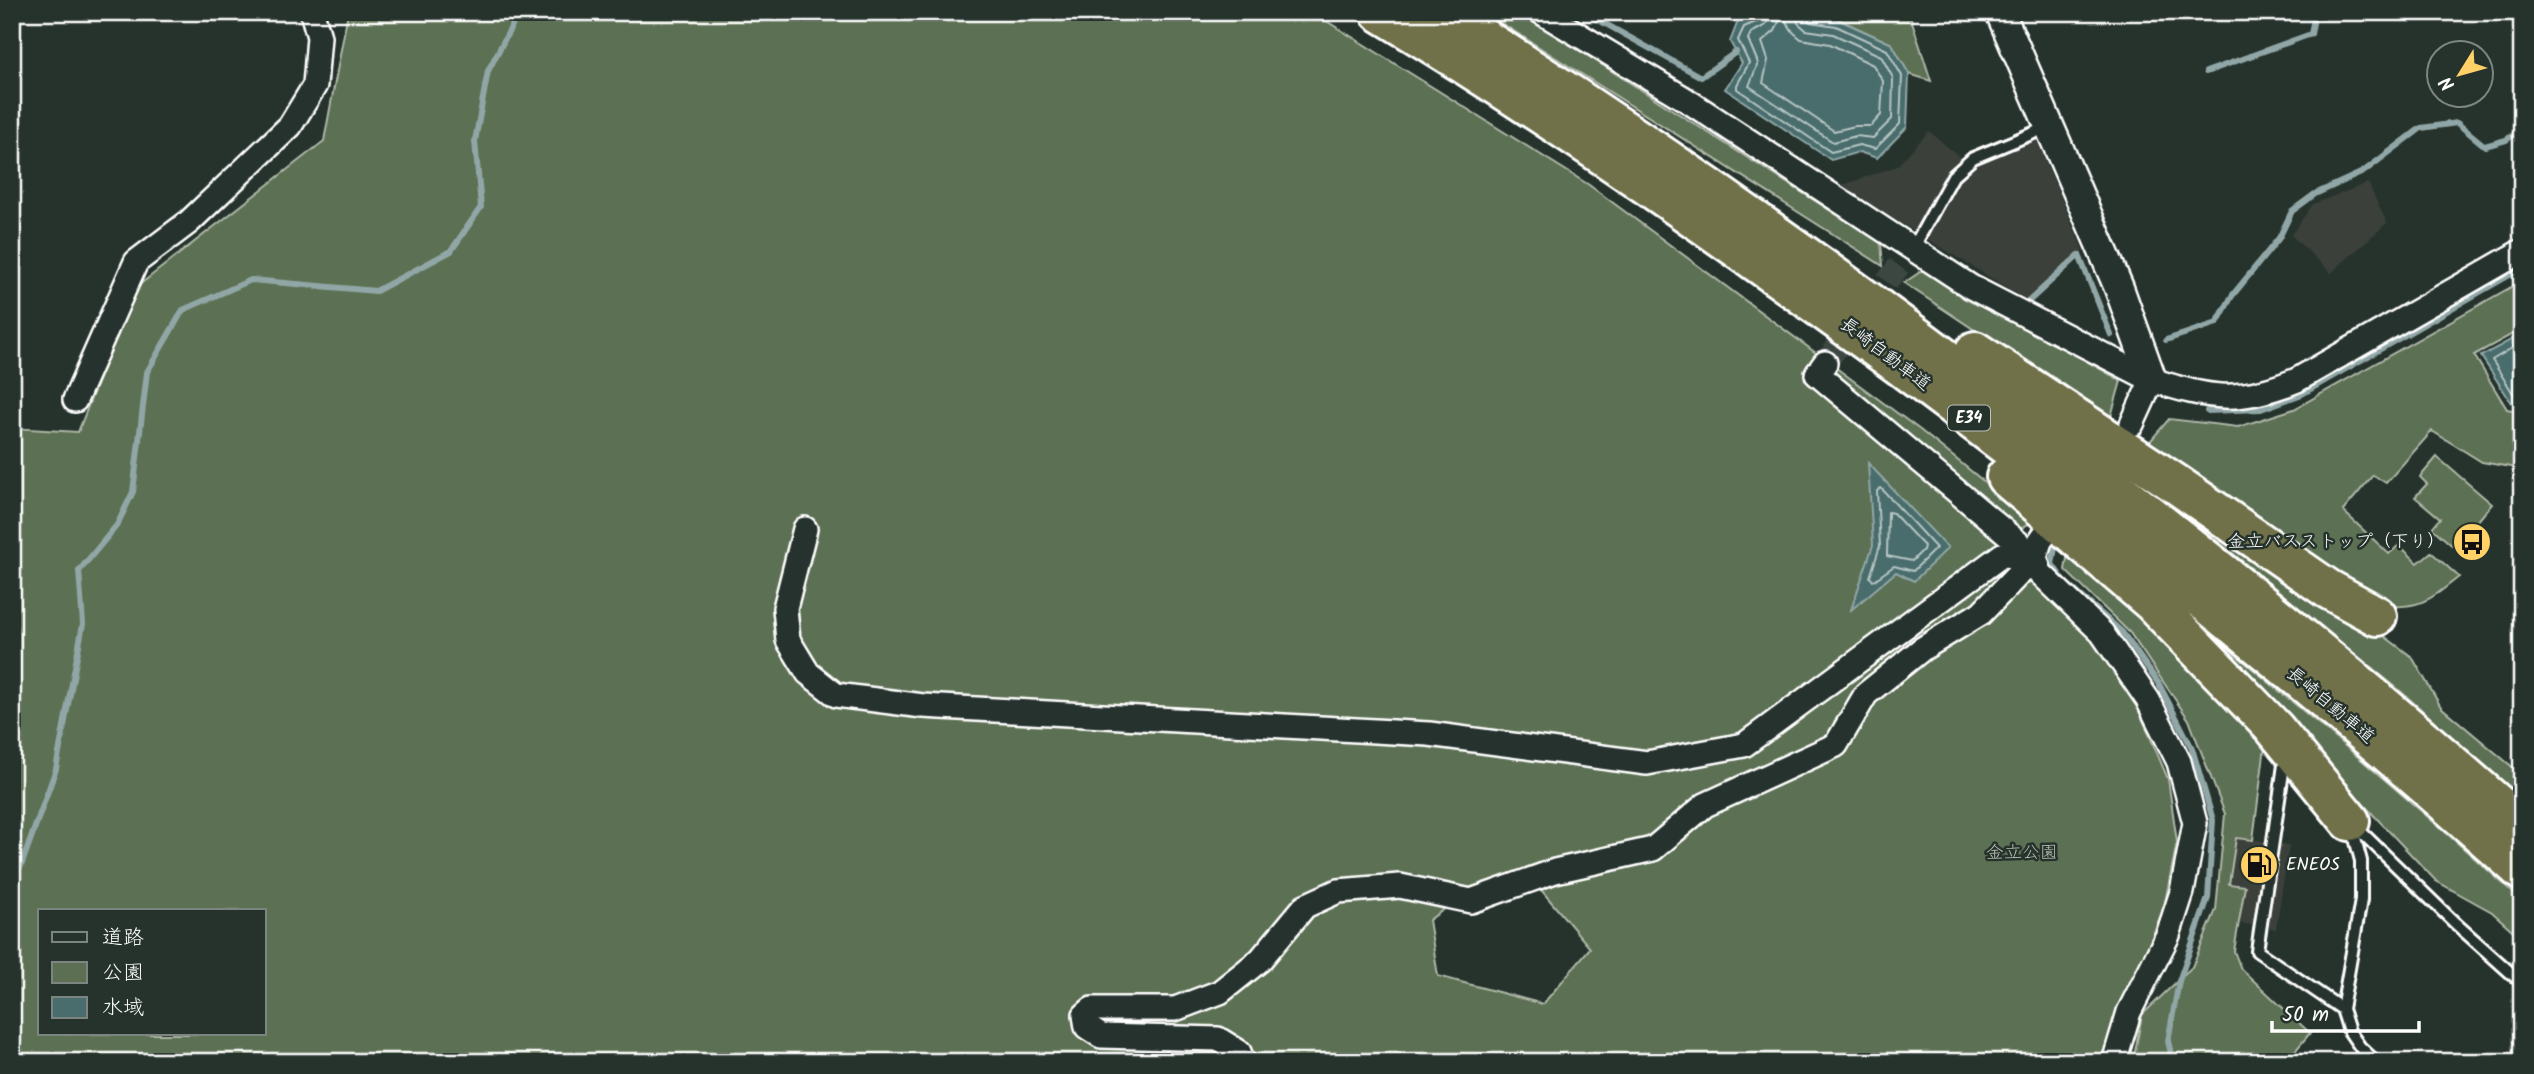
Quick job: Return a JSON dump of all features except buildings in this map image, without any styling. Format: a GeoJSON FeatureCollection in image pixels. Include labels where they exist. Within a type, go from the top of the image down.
{"type":"FeatureCollection","features":[{"type":"Feature","properties":{"kind":"highway","name":"長崎自動車道"},"geometry":{"type":"LineString","coordinates":[[1380,12],[1529,107],[1732,245],[1980,426],[2134,545],[2266,652],[2522,871]]}},
{"type":"Feature","properties":{"kind":"highway","name":"長崎自動車道"},"geometry":{"type":"LineString","coordinates":[[1441,12],[1647,145],[1851,287],[2154,517],[2287,625],[2522,827]]}},
{"type":"Feature","properties":{"kind":"highway"},"geometry":{"type":"LineString","coordinates":[[1536,71],[1650,140],[1992,362],[2328,589],[2377,616]]}},
{"type":"Feature","properties":{"kind":"highway"},"geometry":{"type":"LineString","coordinates":[[1732,245],[2152,601],[2287,743],[2350,821]]}},
{"type":"Feature","properties":{"kind":"street"},"geometry":{"type":"LineString","coordinates":[[75,400],[136,262],[189,222],[290,126],[309,95],[315,85],[319,37],[312,12]]}},
{"type":"Feature","properties":{"kind":"street"},"geometry":{"type":"LineString","coordinates":[[1541,12],[1685,99],[1905,258],[1971,287],[2152,380],[2210,396],[2236,398],[2271,391],[2297,380],[2522,250]]}},
{"type":"Feature","properties":{"kind":"street"},"geometry":{"type":"LineString","coordinates":[[2000,12],[2119,288],[2152,380],[2132,424]]}},
{"type":"Feature","properties":{"kind":"street"},"geometry":{"type":"LineString","coordinates":[[1825,363],[1817,374],[2035,557],[2040,573],[2102,633],[2148,701],[2179,762],[2195,823],[2182,892],[2168,935],[2129,1012],[2113,1062]]}},
{"type":"Feature","properties":{"kind":"street"},"geometry":{"type":"LineString","coordinates":[[805,528],[785,608],[788,640],[808,673],[836,695],[923,706],[1429,734],[1647,763],[1744,745],[2002,555],[2035,557]]}},
{"type":"Feature","properties":{"kind":"street"},"geometry":{"type":"LineString","coordinates":[[1243,1062],[1239,1052],[1218,1039],[1101,1036],[1087,1027],[1085,1015],[1092,1009],[1175,1009],[1220,992],[1260,960],[1305,906],[1338,891],[1399,886],[1471,901],[1556,871],[1653,849],[1705,805],[1836,745],[1866,694],[1922,649],[1981,613],[2035,557],[2040,541],[2048,530]]}},
{"type":"Feature","properties":{"kind":"lane"},"geometry":{"type":"LineString","coordinates":[[1905,258],[1953,176],[1973,159],[2048,127]]}},
{"type":"Feature","properties":{"kind":"lane"},"geometry":{"type":"LineString","coordinates":[[2287,743],[2257,951],[2342,1009]]}},
{"type":"Feature","properties":{"kind":"lane"},"geometry":{"type":"LineString","coordinates":[[2350,821],[2455,923],[2522,983]]}},
{"type":"Feature","properties":{"kind":"lane"},"geometry":{"type":"LineString","coordinates":[[2350,821],[2361,861],[2361,900],[2342,1009],[2349,1031],[2360,1047],[2376,1062]]}},
{"type":"Feature","properties":{"kind":"shaded area"},"geometry":{"type":"Polygon","coordinates":[[[1929,131],[1970,166],[2035,136],[2083,251],[2029,301],[1840,186],[1897,166],[1929,131]]]}},
{"type":"Feature","properties":{"kind":"shaded area"},"geometry":{"type":"Polygon","coordinates":[[[2368,183],[2387,223],[2331,273],[2291,235],[2313,204],[2368,183]]]}},
{"type":"Feature","properties":{"kind":"shaded area","name":"ENEOS"},"geometry":{"type":"Polygon","coordinates":[[[2236,837],[2289,845],[2276,929],[2239,923],[2245,887],[2229,884],[2236,837]]]}},
{"type":"Feature","properties":{"kind":"green space","name":"金立公園"},"geometry":{"type":"Polygon","coordinates":[[[348,12],[1312,12],[1589,185],[1920,430],[2033,521],[2000,542],[2018,570],[2089,634],[2129,687],[2168,779],[2177,842],[2164,907],[2104,1062],[12,1062],[12,428],[78,432],[134,289],[324,141],[348,12]],[[1532,879],[1482,883],[1429,920],[1438,976],[1543,1004],[1590,948],[1532,879]]]}},
{"type":"Feature","properties":{"kind":"green space"},"geometry":{"type":"Polygon","coordinates":[[[1484,12],[1519,12],[1881,243],[1883,266],[1484,12]]]}},
{"type":"Feature","properties":{"kind":"green space"},"geometry":{"type":"Polygon","coordinates":[[[1784,12],[1909,12],[1931,81],[1909,74],[1892,44],[1838,19],[1784,12]]]}},
{"type":"Feature","properties":{"kind":"green space"},"geometry":{"type":"Polygon","coordinates":[[[1926,268],[2121,381],[2110,420],[1904,283],[1926,268]]]}},
{"type":"Feature","properties":{"kind":"green space"},"geometry":{"type":"Polygon","coordinates":[[[2522,281],[2522,329],[2474,355],[2507,409],[2522,412],[2522,469],[2482,462],[2432,431],[2386,483],[2373,475],[2343,511],[2389,554],[2399,545],[2418,563],[2431,552],[2459,577],[2424,601],[2406,606],[2382,606],[2146,446],[2169,419],[2238,427],[2294,409],[2522,281]]]}},
{"type":"Feature","properties":{"kind":"green space"},"geometry":{"type":"Polygon","coordinates":[[[2437,457],[2492,504],[2455,548],[2432,528],[2440,518],[2415,497],[2427,484],[2420,477],[2437,457]]]}},
{"type":"Feature","properties":{"kind":"green space"},"geometry":{"type":"Polygon","coordinates":[[[2136,474],[2352,612],[2412,657],[2441,707],[2522,775],[2522,798],[2398,689],[2136,474]]]}},
{"type":"Feature","properties":{"kind":"green space"},"geometry":{"type":"Polygon","coordinates":[[[2069,547],[2266,738],[2253,840],[2236,838],[2229,884],[2245,886],[2234,951],[2241,969],[2310,1033],[2286,1062],[2133,1062],[2142,1015],[2192,967],[2216,910],[2225,814],[2189,720],[2130,633],[2065,570],[2069,547]]]}},
{"type":"Feature","properties":{"kind":"green space"},"geometry":{"type":"Polygon","coordinates":[[[2157,591],[2342,743],[2522,901],[2522,939],[2492,912],[2436,881],[2157,591]]]}},
{"type":"Feature","properties":{"kind":"water"},"geometry":{"type":"Polygon","coordinates":[[[1762,12],[1837,19],[1892,44],[1909,74],[1907,127],[1877,158],[1859,152],[1831,160],[1725,89],[1742,63],[1730,42],[1738,21],[1762,12]]]}},
{"type":"Feature","properties":{"kind":"water"},"geometry":{"type":"Polygon","coordinates":[[[2522,334],[2522,404],[2511,402],[2481,356],[2522,334]]]}},
{"type":"Feature","properties":{"kind":"water"},"geometry":{"type":"Polygon","coordinates":[[[1868,463],[1948,548],[1914,581],[1896,572],[1851,610],[1873,545],[1868,463]]]}},
{"type":"Feature","properties":{"kind":"waterway"},"geometry":{"type":"LineString","coordinates":[[12,876],[21,866],[56,769],[83,624],[79,571],[117,525],[133,492],[147,372],[183,310],[251,280],[376,291],[451,251],[481,207],[475,141],[488,71],[519,12]]}},
{"type":"Feature","properties":{"kind":"waterway"},"geometry":{"type":"LineString","coordinates":[[1584,12],[1701,77],[1736,52]]}},
{"type":"Feature","properties":{"kind":"waterway"},"geometry":{"type":"LineString","coordinates":[[2206,72],[2311,34],[2315,12]]}},
{"type":"Feature","properties":{"kind":"waterway"},"geometry":{"type":"LineString","coordinates":[[2166,340],[2217,323],[2232,296],[2279,238],[2292,211],[2315,194],[2363,172],[2421,128],[2457,123],[2485,146],[2506,140],[2522,129]]}},
{"type":"Feature","properties":{"kind":"waterway"},"geometry":{"type":"LineString","coordinates":[[2029,301],[2079,255],[2111,335]]}},
{"type":"Feature","properties":{"kind":"waterway"},"geometry":{"type":"LineString","coordinates":[[2207,411],[2261,409],[2302,394],[2522,268]]}},
{"type":"Feature","properties":{"kind":"waterway"},"geometry":{"type":"LineString","coordinates":[[2055,548],[2052,564],[2064,581],[2122,632],[2159,684],[2192,748],[2213,820],[2208,898],[2179,981],[2168,1041],[2173,1062]]}},
{"type":"Feature","properties":{"kind":"tunnel"},"geometry":{"type":"LineString","coordinates":[[1825,363],[1899,266]]}},
{"type":"Feature","properties":{"kind":"place","name":"金立バスストップ（下り）"},"geometry":{"type":"Point","coordinates":[2472,542]}},
{"type":"Feature","properties":{"kind":"place","name":"ENEOS"},"geometry":{"type":"Point","coordinates":[2259,865]}}]}
